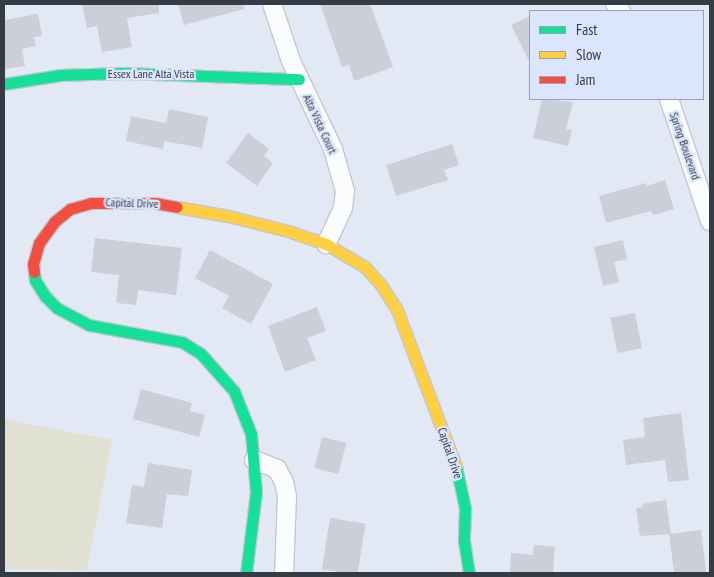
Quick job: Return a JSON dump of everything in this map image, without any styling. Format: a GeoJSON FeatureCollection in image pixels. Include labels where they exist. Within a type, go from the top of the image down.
{"type":"FeatureCollection","features":[{"type":"Feature","properties":{"kind":"street","name":"Alta Vista Court"},"geometry":{"type":"LineString","coordinates":[[272,4],[291,61],[334,149],[345,191],[343,208],[326,244]]}},
{"type":"Feature","properties":{"kind":"street","name":"Essex Lane Alta Vista"},"geometry":{"type":"LineString","coordinates":[[4,84],[60,75],[123,73],[202,74],[299,79]]}},
{"type":"Feature","properties":{"kind":"street","name":"Spring Boulevard"},"geometry":{"type":"LineString","coordinates":[[668,100],[710,222]]}},
{"type":"Feature","properties":{"kind":"street","name":"Capital Drive"},"geometry":{"type":"LineString","coordinates":[[246,573],[256,492],[254,460],[251,434],[244,412],[234,391],[201,354],[182,342],[89,325],[57,308],[45,296],[35,280],[33,264],[39,243],[54,222],[70,209],[91,202],[156,203],[228,216],[288,231],[326,244],[365,267],[381,285],[397,310],[459,475],[465,508],[464,541],[469,573]]}},
{"type":"Feature","properties":{"kind":"street"},"geometry":{"type":"LineString","coordinates":[[254,460],[277,468],[284,482],[287,496],[284,573]]}},
{"type":"Feature","properties":{"kind":"shaded area"},"geometry":{"type":"Polygon","coordinates":[[[4,419],[112,440],[87,570],[4,569],[4,419]]]}},
{"type":"Feature","properties":{"kind":"building"},"geometry":{"type":"Polygon","coordinates":[[[82,4],[159,4],[159,13],[127,18],[132,47],[102,52],[97,26],[87,28],[82,4]]]}},
{"type":"Feature","properties":{"kind":"building"},"geometry":{"type":"Polygon","coordinates":[[[178,4],[243,4],[244,9],[184,25],[178,4]]]}},
{"type":"Feature","properties":{"kind":"building"},"geometry":{"type":"Polygon","coordinates":[[[320,4],[370,4],[393,67],[354,81],[349,65],[342,67],[320,4]]]}},
{"type":"Feature","properties":{"kind":"building"},"geometry":{"type":"Polygon","coordinates":[[[38,14],[42,36],[34,37],[36,46],[22,49],[25,66],[4,69],[4,20],[38,14]]]}},
{"type":"Feature","properties":{"kind":"building"},"geometry":{"type":"Polygon","coordinates":[[[529,16],[529,61],[511,25],[529,16]]]}},
{"type":"Feature","properties":{"kind":"building"},"geometry":{"type":"Polygon","coordinates":[[[542,100],[573,102],[566,129],[572,130],[568,146],[533,138],[542,100]]]}},
{"type":"Feature","properties":{"kind":"building"},"geometry":{"type":"Polygon","coordinates":[[[169,109],[208,117],[202,148],[164,141],[163,149],[126,141],[131,116],[166,123],[169,109]]]}},
{"type":"Feature","properties":{"kind":"building"},"geometry":{"type":"Polygon","coordinates":[[[248,133],[269,149],[264,156],[273,163],[257,186],[226,163],[248,133]]]}},
{"type":"Feature","properties":{"kind":"building"},"geometry":{"type":"Polygon","coordinates":[[[452,144],[459,165],[444,170],[448,180],[396,196],[386,165],[452,144]]]}},
{"type":"Feature","properties":{"kind":"building"},"geometry":{"type":"Polygon","coordinates":[[[665,180],[674,209],[653,215],[651,211],[606,223],[599,196],[646,183],[647,186],[665,180]]]}},
{"type":"Feature","properties":{"kind":"building"},"geometry":{"type":"Polygon","coordinates":[[[95,238],[182,248],[176,295],[138,290],[136,305],[116,303],[119,275],[91,272],[95,238]]]}},
{"type":"Feature","properties":{"kind":"building"},"geometry":{"type":"Polygon","coordinates":[[[623,240],[627,259],[614,262],[619,282],[603,286],[594,247],[623,240]]]}},
{"type":"Feature","properties":{"kind":"building"},"geometry":{"type":"Polygon","coordinates":[[[210,250],[273,284],[251,324],[222,308],[229,296],[195,278],[210,250]]]}},
{"type":"Feature","properties":{"kind":"building"},"geometry":{"type":"Polygon","coordinates":[[[317,307],[326,331],[307,338],[316,360],[285,372],[268,326],[317,307]]]}},
{"type":"Feature","properties":{"kind":"building"},"geometry":{"type":"Polygon","coordinates":[[[635,313],[642,348],[617,353],[610,318],[635,313]]]}},
{"type":"Feature","properties":{"kind":"building"},"geometry":{"type":"Polygon","coordinates":[[[141,389],[192,403],[190,411],[205,415],[199,437],[133,419],[141,389]]]}},
{"type":"Feature","properties":{"kind":"building"},"geometry":{"type":"Polygon","coordinates":[[[681,413],[689,480],[668,482],[665,460],[626,465],[623,440],[645,437],[643,418],[681,413]]]}},
{"type":"Feature","properties":{"kind":"building"},"geometry":{"type":"Polygon","coordinates":[[[322,437],[346,443],[339,474],[314,468],[322,437]]]}},
{"type":"Feature","properties":{"kind":"building"},"geometry":{"type":"Polygon","coordinates":[[[148,463],[192,470],[188,496],[167,494],[162,528],[126,523],[132,485],[144,487],[148,463]]]}},
{"type":"Feature","properties":{"kind":"building"},"geometry":{"type":"Polygon","coordinates":[[[666,500],[671,534],[640,536],[636,508],[643,507],[642,504],[666,500]]]}},
{"type":"Feature","properties":{"kind":"building"},"geometry":{"type":"Polygon","coordinates":[[[330,518],[366,524],[358,573],[322,569],[330,518]]]}},
{"type":"Feature","properties":{"kind":"building"},"geometry":{"type":"Polygon","coordinates":[[[701,530],[706,573],[674,573],[669,534],[701,530]]]}},
{"type":"Feature","properties":{"kind":"building"},"geometry":{"type":"Polygon","coordinates":[[[534,545],[555,547],[553,573],[510,573],[511,553],[533,555],[534,545]]]}},
{"type":"Feature","properties":{"kind":"traffic: fast"},"geometry":{"type":"LineString","coordinates":[[4,84],[60,75],[123,73],[299,79]]}},
{"type":"Feature","properties":{"kind":"traffic: fast"},"geometry":{"type":"LineString","coordinates":[[34,272],[35,280],[45,296],[57,308],[89,325],[182,342],[201,354],[234,391],[251,434],[256,492],[246,573]]}},
{"type":"Feature","properties":{"kind":"traffic: fast"},"geometry":{"type":"LineString","coordinates":[[456,466],[465,508],[464,541],[469,573]]}},
{"type":"Feature","properties":{"kind":"traffic: slow"},"geometry":{"type":"LineString","coordinates":[[177,207],[228,216],[288,231],[326,244],[365,267],[381,285],[397,310],[456,466]]}},
{"type":"Feature","properties":{"kind":"traffic: jam"},"geometry":{"type":"LineString","coordinates":[[34,272],[33,264],[39,243],[54,222],[70,209],[91,203],[155,203],[177,207]]}}]}
